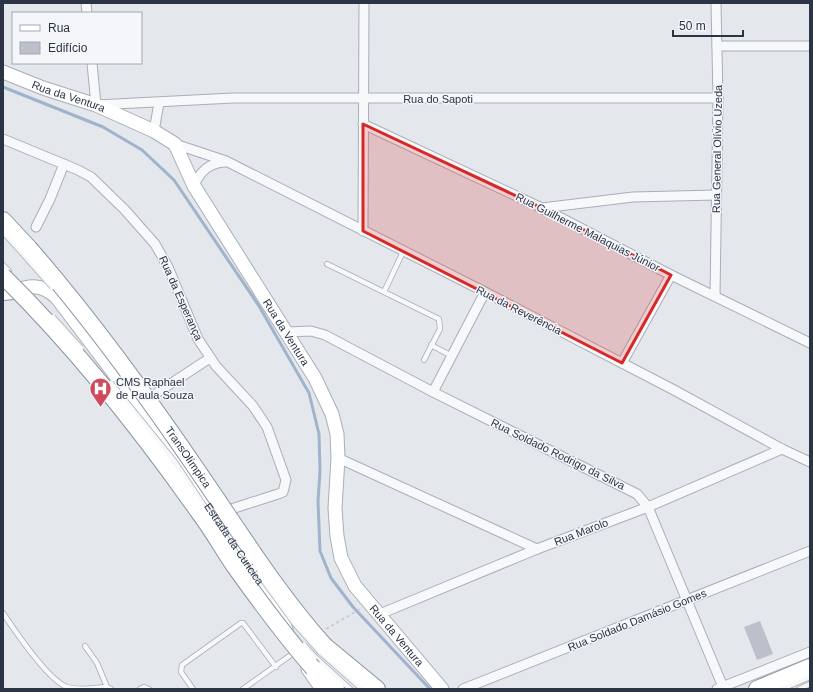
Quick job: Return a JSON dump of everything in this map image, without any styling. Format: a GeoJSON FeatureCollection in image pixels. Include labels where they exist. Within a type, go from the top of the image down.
{"type":"FeatureCollection","features":[{"type":"Feature","properties":{"kind":"highway","name":"TransOlímpica"},"geometry":{"type":"LineString","coordinates":[[3,220],[26,250],[59,282],[144,392],[280,591],[336,689]]}},
{"type":"Feature","properties":{"kind":"highway","name":"TransOlímpica"},"geometry":{"type":"LineString","coordinates":[[9,283],[59,336],[118,403],[197,509],[282,632],[318,656],[377,689]]}},
{"type":"Feature","properties":{"kind":"highway"},"geometry":{"type":"LineString","coordinates":[[757,689],[810,667]]}},
{"type":"Feature","properties":{"kind":"street"},"geometry":{"type":"LineString","coordinates":[[363,231],[364,3]]}},
{"type":"Feature","properties":{"kind":"street","name":"Rua General Olívio Uzeda"},"geometry":{"type":"LineString","coordinates":[[715,296],[718,98],[716,3]]}},
{"type":"Feature","properties":{"kind":"street"},"geometry":{"type":"LineString","coordinates":[[717,46],[810,46]]}},
{"type":"Feature","properties":{"kind":"street"},"geometry":{"type":"LineString","coordinates":[[92,64],[96,105]]}},
{"type":"Feature","properties":{"kind":"street","name":"Rua da Ventura"},"geometry":{"type":"LineString","coordinates":[[3,72],[43,88],[96,105],[154,131],[175,144],[194,186],[315,378],[332,414],[338,458],[335,508],[337,536],[341,558],[355,586],[442,689]]}},
{"type":"Feature","properties":{"kind":"street","name":"Rua do Sapoti"},"geometry":{"type":"LineString","coordinates":[[96,105],[159,103],[233,98],[718,98]]}},
{"type":"Feature","properties":{"kind":"street"},"geometry":{"type":"LineString","coordinates":[[154,131],[159,103]]}},
{"type":"Feature","properties":{"kind":"street","name":"Rua Guilherme Malaquias Júnior"},"geometry":{"type":"LineString","coordinates":[[363,124],[542,208],[671,275],[810,343]]}},
{"type":"Feature","properties":{"kind":"street","name":"Rua da Esperança"},"geometry":{"type":"LineString","coordinates":[[3,139],[84,173],[101,186],[125,210],[155,244],[168,267],[194,332],[210,358],[262,417],[286,480],[283,492],[214,514]]}},
{"type":"Feature","properties":{"kind":"street","name":"Rua da Reverência"},"geometry":{"type":"LineString","coordinates":[[175,144],[226,161],[403,252],[485,292],[622,363],[782,449],[810,462]]}},
{"type":"Feature","properties":{"kind":"street"},"geometry":{"type":"LineString","coordinates":[[194,186],[202,171],[209,166],[226,161]]}},
{"type":"Feature","properties":{"kind":"street"},"geometry":{"type":"LineString","coordinates":[[36,227],[50,199],[64,164]]}},
{"type":"Feature","properties":{"kind":"street"},"geometry":{"type":"LineString","coordinates":[[542,208],[633,198],[716,195]]}},
{"type":"Feature","properties":{"kind":"street"},"geometry":{"type":"LineString","coordinates":[[622,363],[671,275]]}},
{"type":"Feature","properties":{"kind":"street","name":"Estrada da Curicica"},"geometry":{"type":"LineString","coordinates":[[9,283],[38,286],[47,290],[57,298],[140,406],[214,514],[274,604],[322,689]]}},
{"type":"Feature","properties":{"kind":"street"},"geometry":{"type":"LineString","coordinates":[[433,392],[485,292]]}},
{"type":"Feature","properties":{"kind":"street","name":"Rua Soldado Rodrigo da Silva"},"geometry":{"type":"LineString","coordinates":[[287,332],[311,331],[325,335],[433,392],[637,494],[648,507],[720,688]]}},
{"type":"Feature","properties":{"kind":"street"},"geometry":{"type":"LineString","coordinates":[[158,392],[210,358]]}},
{"type":"Feature","properties":{"kind":"street","name":"Rua Marolo"},"geometry":{"type":"LineString","coordinates":[[380,614],[537,549],[648,507],[782,449]]}},
{"type":"Feature","properties":{"kind":"street"},"geometry":{"type":"LineString","coordinates":[[338,458],[537,549]]}},
{"type":"Feature","properties":{"kind":"street","name":"Rua Soldado Damásio Gomes"},"geometry":{"type":"LineString","coordinates":[[463,689],[810,551]]}},
{"type":"Feature","properties":{"kind":"street"},"geometry":{"type":"LineString","coordinates":[[720,688],[810,652]]}},
{"type":"Feature","properties":{"kind":"lane"},"geometry":{"type":"LineString","coordinates":[[3,232],[26,250]]}},
{"type":"Feature","properties":{"kind":"lane"},"geometry":{"type":"LineString","coordinates":[[384,292],[403,252]]}},
{"type":"Feature","properties":{"kind":"lane"},"geometry":{"type":"LineString","coordinates":[[327,264],[439,319],[440,329],[424,360]]}},
{"type":"Feature","properties":{"kind":"lane"},"geometry":{"type":"LineString","coordinates":[[3,265],[9,283],[31,294]]}},
{"type":"Feature","properties":{"kind":"lane"},"geometry":{"type":"LineString","coordinates":[[47,310],[86,354]]}},
{"type":"Feature","properties":{"kind":"lane"},"geometry":{"type":"LineString","coordinates":[[431,345],[452,356]]}},
{"type":"Feature","properties":{"kind":"lane","name":"TransOlímpica"},"geometry":{"type":"LineString","coordinates":[[109,381],[175,462],[256,583],[293,633]]}},
{"type":"Feature","properties":{"kind":"lane"},"geometry":{"type":"LineString","coordinates":[[3,613],[19,637],[57,682],[75,689],[109,688],[97,663],[85,646]]}},
{"type":"Feature","properties":{"kind":"lane"},"geometry":{"type":"LineString","coordinates":[[192,689],[181,672],[182,664],[241,623],[243,623],[276,666]]}},
{"type":"Feature","properties":{"kind":"lane"},"geometry":{"type":"LineString","coordinates":[[243,689],[276,666],[297,645],[318,656],[362,689]]}},
{"type":"Feature","properties":{"kind":"lane"},"geometry":{"type":"LineString","coordinates":[[318,656],[350,689]]}},
{"type":"Feature","properties":{"kind":"lane"},"geometry":{"type":"LineString","coordinates":[[782,689],[810,677]]}},
{"type":"Feature","properties":{"kind":"lane"},"geometry":{"type":"LineString","coordinates":[[799,689],[810,684]]}},
{"type":"Feature","properties":{"kind":"lane"},"geometry":{"type":"LineString","coordinates":[[140,689],[144,687],[149,689]]}},
{"type":"Feature","properties":{"kind":"path"},"geometry":{"type":"LineString","coordinates":[[351,615],[359,610]]}},
{"type":"Feature","properties":{"kind":"highlighted area"},"geometry":{"type":"Polygon","coordinates":[[[363,124],[542,208],[671,275],[622,363],[363,231],[363,124]]]}},
{"type":"Feature","properties":{"kind":"building"},"geometry":{"type":"Polygon","coordinates":[[[760,621],[773,654],[757,660],[744,627],[760,621]]]}},
{"type":"Feature","properties":{"kind":"waterway"},"geometry":{"type":"LineString","coordinates":[[3,87],[103,127],[142,150],[174,180],[259,306],[309,393],[319,434],[320,471],[318,501],[320,551],[331,578],[353,607],[430,689]]}},
{"type":"Feature","properties":{"kind":"place","name":"CMS Raphael de Paula Souza"},"geometry":{"type":"Point","coordinates":[100,408]}}]}
